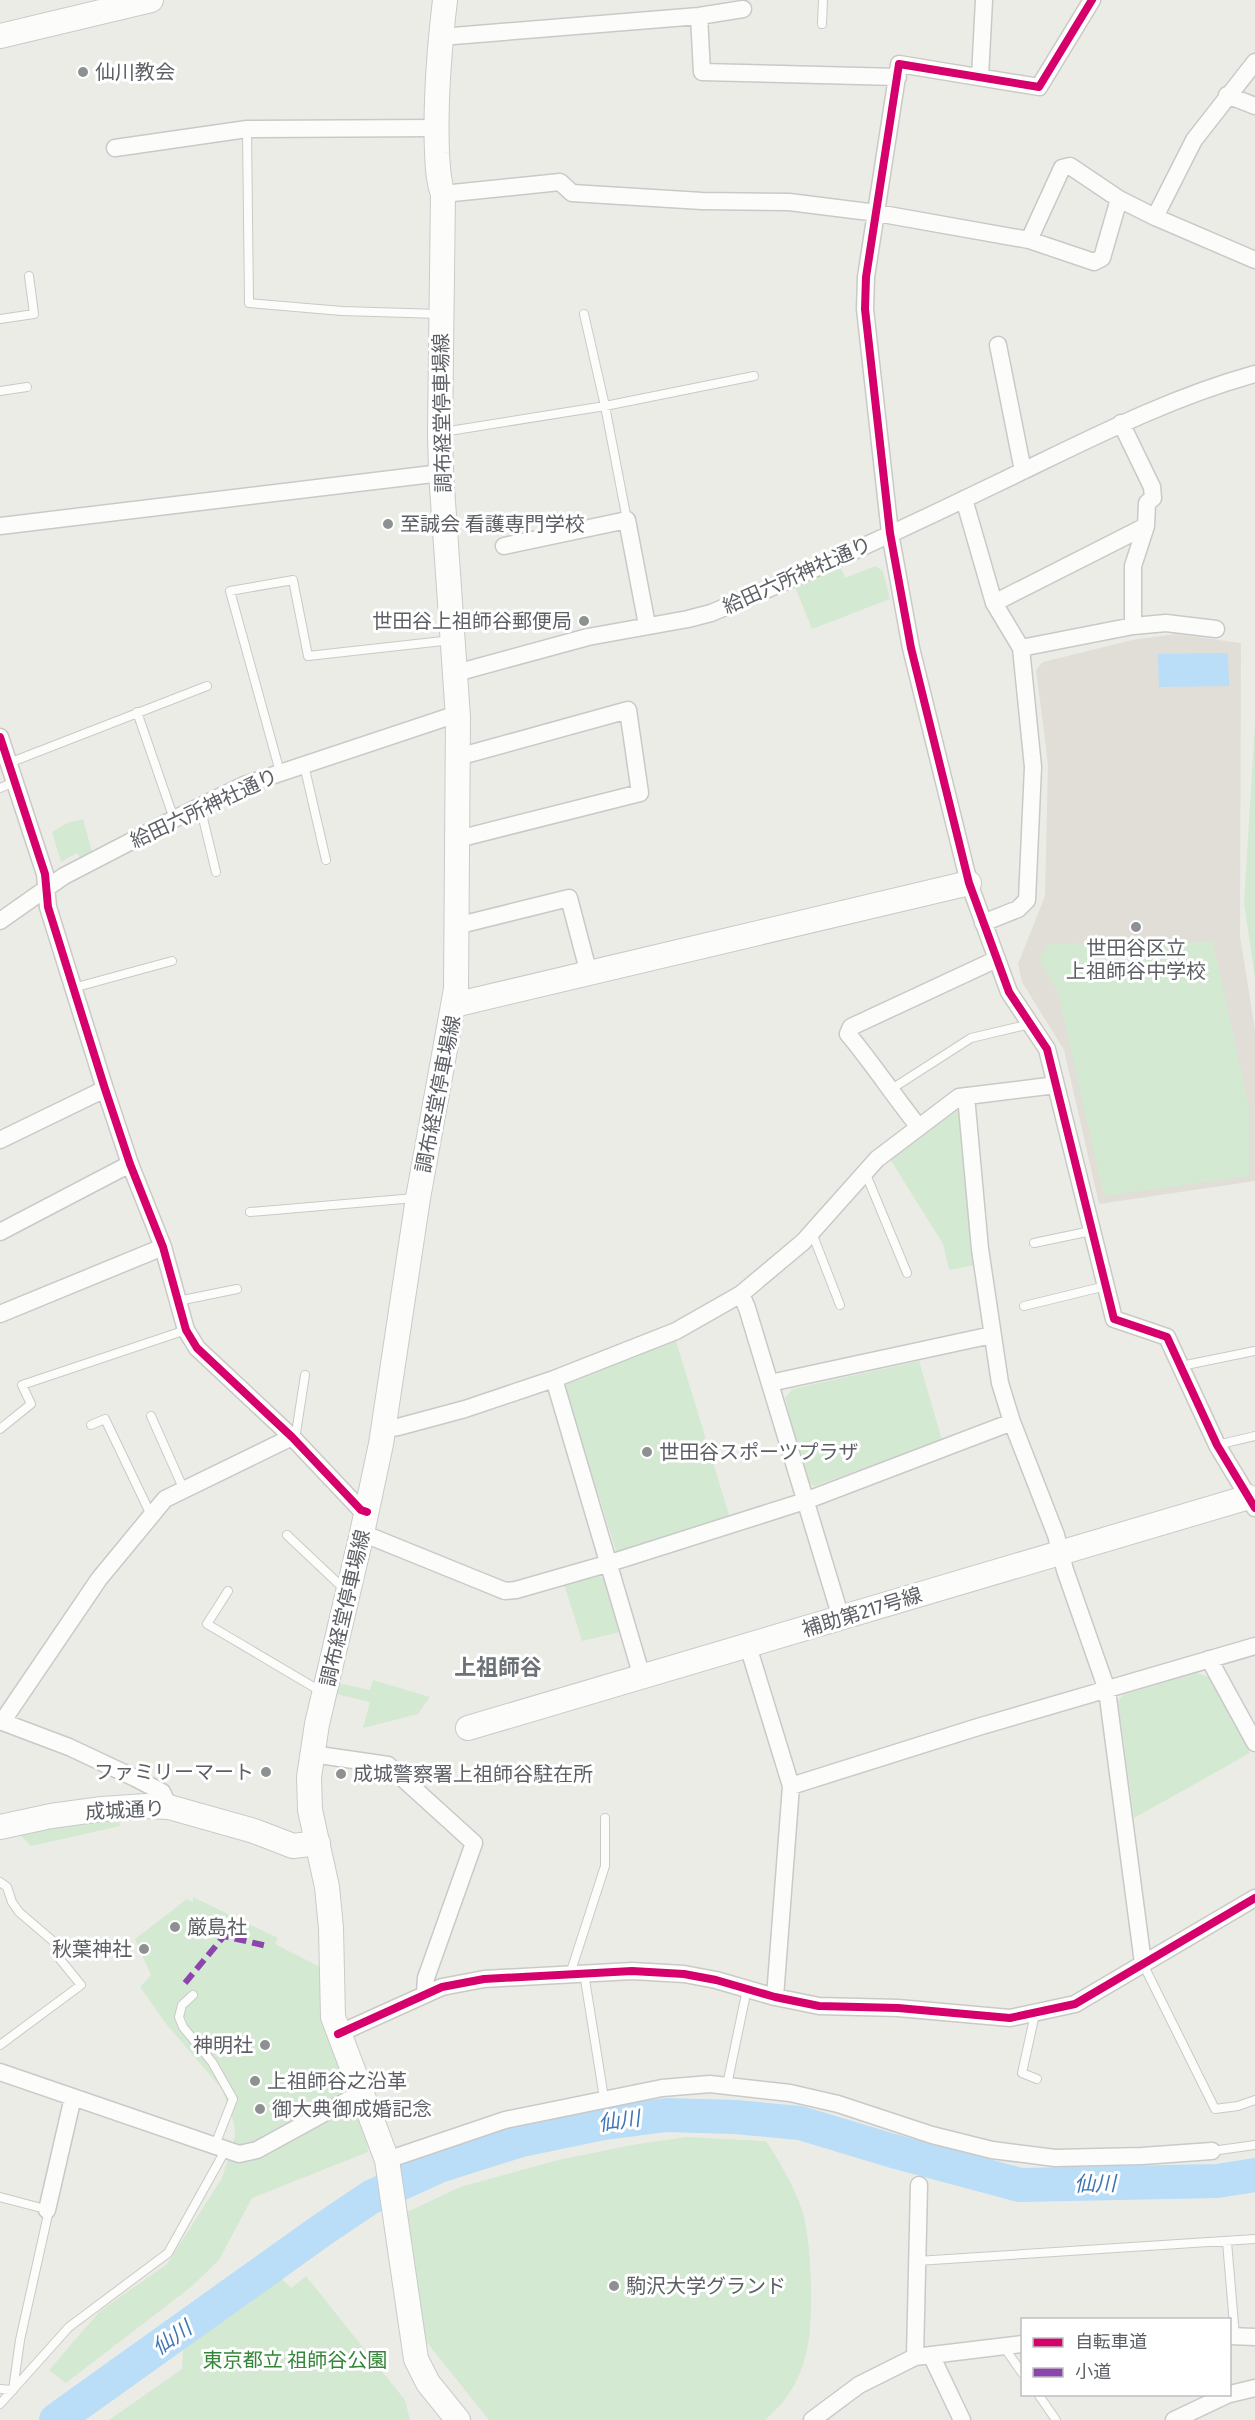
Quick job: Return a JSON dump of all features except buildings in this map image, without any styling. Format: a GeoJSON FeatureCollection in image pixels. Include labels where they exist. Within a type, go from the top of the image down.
{"type":"FeatureCollection","features":[{"type":"Feature","properties":{"kind":"main road"},"geometry":{"type":"LineString","coordinates":[[0,36],[151,0]]}},
{"type":"Feature","properties":{"kind":"main road","name":"調布経堂停車場線"},"geometry":{"type":"LineString","coordinates":[[445,0],[436,128],[439,184],[443,194],[441,473],[458,717],[454,1005],[418,1198],[384,1429],[317,1724],[309,1777],[310,1810],[327,1887],[333,2017],[388,2164],[393,2213],[416,2359],[428,2383],[458,2420]]}},
{"type":"Feature","properties":{"kind":"main road"},"geometry":{"type":"LineString","coordinates":[[454,1005],[969,883]]}},
{"type":"Feature","properties":{"kind":"main road","name":"補助第217号線"},"geometry":{"type":"LineString","coordinates":[[468,1728],[1060,1552],[1253,1500]]}},
{"type":"Feature","properties":{"kind":"main road","name":"成城通り"},"geometry":{"type":"LineString","coordinates":[[0,1827],[102,1809],[169,1807],[254,1831],[293,1846],[318,1844]]}},
{"type":"Feature","properties":{"kind":"street"},"geometry":{"type":"LineString","coordinates":[[980,77],[984,0]]}},
{"type":"Feature","properties":{"kind":"street"},"geometry":{"type":"LineString","coordinates":[[1092,0],[1039,87],[899,64],[878,213],[866,277],[865,309],[890,533],[911,648],[969,883],[1009,992],[1047,1049],[1114,1319],[1167,1337],[1217,1445],[1253,1500]]}},
{"type":"Feature","properties":{"kind":"street"},"geometry":{"type":"LineString","coordinates":[[441,37],[699,16],[743,9]]}},
{"type":"Feature","properties":{"kind":"street"},"geometry":{"type":"LineString","coordinates":[[699,16],[702,72],[898,77]]}},
{"type":"Feature","properties":{"kind":"street"},"geometry":{"type":"LineString","coordinates":[[1155,217],[1194,140],[1255,62]]}},
{"type":"Feature","properties":{"kind":"street"},"geometry":{"type":"LineString","coordinates":[[1227,95],[1255,106]]}},
{"type":"Feature","properties":{"kind":"street"},"geometry":{"type":"LineString","coordinates":[[115,148],[247,129],[436,128]]}},
{"type":"Feature","properties":{"kind":"street"},"geometry":{"type":"LineString","coordinates":[[1029,240],[1062,168],[1070,166],[1119,199],[1255,260]]}},
{"type":"Feature","properties":{"kind":"street"},"geometry":{"type":"LineString","coordinates":[[443,194],[560,182],[572,193],[702,201],[789,202],[878,213],[1029,240],[1094,262],[1102,258],[1119,199]]}},
{"type":"Feature","properties":{"kind":"street"},"geometry":{"type":"LineString","coordinates":[[998,345],[1023,471]]}},
{"type":"Feature","properties":{"kind":"street","name":"給田六所神社通り"},"geometry":{"type":"LineString","coordinates":[[456,674],[588,637],[711,613],[964,499],[1121,423],[1178,399],[1255,374]]}},
{"type":"Feature","properties":{"kind":"street"},"geometry":{"type":"LineString","coordinates":[[1121,423],[1152,487],[1153,498],[1147,503],[1146,526],[1133,566],[1133,626]]}},
{"type":"Feature","properties":{"kind":"street"},"geometry":{"type":"LineString","coordinates":[[0,526],[441,473]]}},
{"type":"Feature","properties":{"kind":"street"},"geometry":{"type":"LineString","coordinates":[[964,499],[994,603],[1021,648],[1033,768],[1027,900],[1018,909],[983,923]]}},
{"type":"Feature","properties":{"kind":"street"},"geometry":{"type":"LineString","coordinates":[[504,546],[627,520],[647,625]]}},
{"type":"Feature","properties":{"kind":"street"},"geometry":{"type":"LineString","coordinates":[[994,603],[1146,526]]}},
{"type":"Feature","properties":{"kind":"street"},"geometry":{"type":"LineString","coordinates":[[1021,648],[1133,626],[1166,623],[1216,629]]}},
{"type":"Feature","properties":{"kind":"street"},"geometry":{"type":"LineString","coordinates":[[458,757],[628,710],[640,793],[458,839]]}},
{"type":"Feature","properties":{"kind":"street","name":"給田六所神社通り"},"geometry":{"type":"LineString","coordinates":[[0,921],[64,876],[244,785],[448,717],[458,717]]}},
{"type":"Feature","properties":{"kind":"street"},"geometry":{"type":"LineString","coordinates":[[0,737],[9,763],[8,785],[45,874],[48,906],[73,988],[130,1164],[163,1247],[186,1330],[197,1348],[292,1437],[361,1510],[364,1523],[505,1592],[609,1563],[805,1500],[1012,1422]]}},
{"type":"Feature","properties":{"kind":"street"},"geometry":{"type":"LineString","coordinates":[[456,926],[569,898],[589,974]]}},
{"type":"Feature","properties":{"kind":"street"},"geometry":{"type":"LineString","coordinates":[[918,1126],[875,1066],[848,1034],[851,1027],[997,959]]}},
{"type":"Feature","properties":{"kind":"street"},"geometry":{"type":"LineString","coordinates":[[384,1429],[465,1409],[554,1379],[675,1331],[741,1294],[811,1232],[876,1159],[959,1097],[1056,1085]]}},
{"type":"Feature","properties":{"kind":"street"},"geometry":{"type":"LineString","coordinates":[[0,1140],[105,1089]]}},
{"type":"Feature","properties":{"kind":"street"},"geometry":{"type":"LineString","coordinates":[[966,1096],[980,1249],[1000,1383],[1012,1422],[1056,1534],[1107,1690],[1143,1963]]}},
{"type":"Feature","properties":{"kind":"street"},"geometry":{"type":"LineString","coordinates":[[0,1232],[130,1164]]}},
{"type":"Feature","properties":{"kind":"street"},"geometry":{"type":"LineString","coordinates":[[0,1314],[163,1247]]}},
{"type":"Feature","properties":{"kind":"street"},"geometry":{"type":"LineString","coordinates":[[741,1294],[841,1618]]}},
{"type":"Feature","properties":{"kind":"street"},"geometry":{"type":"LineString","coordinates":[[770,1383],[992,1335]]}},
{"type":"Feature","properties":{"kind":"street"},"geometry":{"type":"LineString","coordinates":[[554,1379],[642,1677]]}},
{"type":"Feature","properties":{"kind":"street"},"geometry":{"type":"LineString","coordinates":[[169,1807],[162,1792],[135,1778],[69,1747],[1,1722],[99,1579],[165,1499],[292,1437]]}},
{"type":"Feature","properties":{"kind":"street"},"geometry":{"type":"LineString","coordinates":[[748,1646],[791,1786],[775,1997]]}},
{"type":"Feature","properties":{"kind":"street"},"geometry":{"type":"LineString","coordinates":[[791,1786],[978,1726],[1255,1646]]}},
{"type":"Feature","properties":{"kind":"street"},"geometry":{"type":"LineString","coordinates":[[1209,1659],[1255,1743]]}},
{"type":"Feature","properties":{"kind":"street"},"geometry":{"type":"LineString","coordinates":[[312,1754],[388,1765],[474,1843],[426,1978],[424,1993]]}},
{"type":"Feature","properties":{"kind":"street"},"geometry":{"type":"LineString","coordinates":[[338,2034],[424,1993],[442,1987],[484,1979],[632,1971],[684,1974],[819,2006],[898,2008],[1001,2018],[1035,2014],[1075,2004],[1255,1898]]}},
{"type":"Feature","properties":{"kind":"street"},"geometry":{"type":"LineString","coordinates":[[0,2072],[239,2154],[258,2150],[361,2093]]}},
{"type":"Feature","properties":{"kind":"street"},"geometry":{"type":"LineString","coordinates":[[388,2164],[505,2120],[604,2098],[662,2088],[710,2084],[790,2093],[838,2104],[932,2135],[992,2151],[1055,2158],[1142,2156],[1212,2151]]}},
{"type":"Feature","properties":{"kind":"street"},"geometry":{"type":"LineString","coordinates":[[47,2210],[73,2097]]}},
{"type":"Feature","properties":{"kind":"street"},"geometry":{"type":"LineString","coordinates":[[919,2185],[916,2261],[923,2356],[962,2420]]}},
{"type":"Feature","properties":{"kind":"street"},"geometry":{"type":"LineString","coordinates":[[1232,2336],[1255,2337]]}},
{"type":"Feature","properties":{"kind":"street"},"geometry":{"type":"LineString","coordinates":[[812,2420],[860,2385],[923,2356],[1021,2344]]}},
{"type":"Feature","properties":{"kind":"street"},"geometry":{"type":"LineString","coordinates":[[1231,2394],[1255,2388]]}},
{"type":"Feature","properties":{"kind":"street"},"geometry":{"type":"LineString","coordinates":[[1174,2420],[1225,2396]]}},
{"type":"Feature","properties":{"kind":"lane"},"geometry":{"type":"LineString","coordinates":[[822,24],[824,0]]}},
{"type":"Feature","properties":{"kind":"lane"},"geometry":{"type":"LineString","coordinates":[[247,129],[249,303],[441,314]]}},
{"type":"Feature","properties":{"kind":"lane"},"geometry":{"type":"LineString","coordinates":[[0,319],[34,314],[29,276]]}},
{"type":"Feature","properties":{"kind":"lane"},"geometry":{"type":"LineString","coordinates":[[584,314],[627,520]]}},
{"type":"Feature","properties":{"kind":"lane"},"geometry":{"type":"LineString","coordinates":[[440,433],[605,406],[754,376]]}},
{"type":"Feature","properties":{"kind":"lane"},"geometry":{"type":"LineString","coordinates":[[0,391],[27,387]]}},
{"type":"Feature","properties":{"kind":"lane"},"geometry":{"type":"LineString","coordinates":[[280,772],[230,591],[293,580],[308,656],[452,640]]}},
{"type":"Feature","properties":{"kind":"lane"},"geometry":{"type":"LineString","coordinates":[[9,763],[207,686]]}},
{"type":"Feature","properties":{"kind":"lane"},"geometry":{"type":"LineString","coordinates":[[137,712],[174,819]]}},
{"type":"Feature","properties":{"kind":"lane"},"geometry":{"type":"LineString","coordinates":[[304,764],[326,860]]}},
{"type":"Feature","properties":{"kind":"lane"},"geometry":{"type":"LineString","coordinates":[[200,806],[216,872]]}},
{"type":"Feature","properties":{"kind":"lane"},"geometry":{"type":"LineString","coordinates":[[73,988],[172,961]]}},
{"type":"Feature","properties":{"kind":"lane"},"geometry":{"type":"LineString","coordinates":[[890,1090],[971,1038],[1031,1024]]}},
{"type":"Feature","properties":{"kind":"lane"},"geometry":{"type":"LineString","coordinates":[[865,1172],[908,1273]]}},
{"type":"Feature","properties":{"kind":"lane"},"geometry":{"type":"LineString","coordinates":[[250,1212],[418,1198]]}},
{"type":"Feature","properties":{"kind":"lane"},"geometry":{"type":"LineString","coordinates":[[1034,1243],[1091,1231]]}},
{"type":"Feature","properties":{"kind":"lane"},"geometry":{"type":"LineString","coordinates":[[811,1232],[840,1305]]}},
{"type":"Feature","properties":{"kind":"lane"},"geometry":{"type":"LineString","coordinates":[[1024,1306],[1106,1286]]}},
{"type":"Feature","properties":{"kind":"lane"},"geometry":{"type":"LineString","coordinates":[[178,1301],[237,1288]]}},
{"type":"Feature","properties":{"kind":"lane"},"geometry":{"type":"LineString","coordinates":[[0,1429],[31,1404],[22,1385],[186,1330]]}},
{"type":"Feature","properties":{"kind":"lane"},"geometry":{"type":"LineString","coordinates":[[1181,1366],[1255,1351]]}},
{"type":"Feature","properties":{"kind":"lane"},"geometry":{"type":"LineString","coordinates":[[292,1437],[296,1433],[304,1375]]}},
{"type":"Feature","properties":{"kind":"lane"},"geometry":{"type":"LineString","coordinates":[[151,1416],[184,1490]]}},
{"type":"Feature","properties":{"kind":"lane"},"geometry":{"type":"LineString","coordinates":[[91,1425],[105,1419],[152,1515]]}},
{"type":"Feature","properties":{"kind":"lane"},"geometry":{"type":"LineString","coordinates":[[1217,1445],[1255,1436]]}},
{"type":"Feature","properties":{"kind":"lane"},"geometry":{"type":"LineString","coordinates":[[287,1535],[342,1586],[349,1587]]}},
{"type":"Feature","properties":{"kind":"lane"},"geometry":{"type":"LineString","coordinates":[[228,1591],[207,1624],[325,1694]]}},
{"type":"Feature","properties":{"kind":"lane"},"geometry":{"type":"LineString","coordinates":[[604,2098],[577,1973],[605,1866],[605,1818]]}},
{"type":"Feature","properties":{"kind":"lane"},"geometry":{"type":"LineString","coordinates":[[0,1882],[7,1887],[12,1902],[20,1912],[54,1942],[59,1958],[81,1984],[0,2045]]}},
{"type":"Feature","properties":{"kind":"lane"},"geometry":{"type":"LineString","coordinates":[[1143,1963],[1215,2109],[1238,2106],[1255,2100]]}},
{"type":"Feature","properties":{"kind":"lane"},"geometry":{"type":"LineString","coordinates":[[727,2085],[747,1989]]}},
{"type":"Feature","properties":{"kind":"lane"},"geometry":{"type":"LineString","coordinates":[[0,2404],[69,2327],[168,2253],[221,2147],[233,2099],[212,2062],[183,2027],[179,2017],[182,2005],[193,1995]]}},
{"type":"Feature","properties":{"kind":"lane"},"geometry":{"type":"LineString","coordinates":[[1035,2014],[1022,2073],[1037,2079]]}},
{"type":"Feature","properties":{"kind":"lane"},"geometry":{"type":"LineString","coordinates":[[1212,2151],[1255,2145]]}},
{"type":"Feature","properties":{"kind":"lane"},"geometry":{"type":"LineString","coordinates":[[0,2197],[49,2210],[20,2340],[13,2390]]}},
{"type":"Feature","properties":{"kind":"lane"},"geometry":{"type":"LineString","coordinates":[[916,2261],[1255,2239]]}},
{"type":"Feature","properties":{"kind":"lane"},"geometry":{"type":"LineString","coordinates":[[1227,2242],[1232,2336]]}},
{"type":"Feature","properties":{"kind":"lane"},"geometry":{"type":"LineString","coordinates":[[1004,2347],[1021,2370]]}},
{"type":"Feature","properties":{"kind":"lane"},"geometry":{"type":"LineString","coordinates":[[0,2389],[13,2390]]}},
{"type":"Feature","properties":{"kind":"lane"},"geometry":{"type":"LineString","coordinates":[[1039,2396],[1056,2420]]}},
{"type":"Feature","properties":{"kind":"shaded area","name":"世田谷区立 上祖師谷中学校"},"geometry":{"type":"Polygon","coordinates":[[[1176,634],[1241,643],[1240,936],[1255,1030],[1255,1181],[1099,1204],[1064,1050],[1022,982],[1018,964],[1045,896],[1048,764],[1036,670],[1043,662],[1132,640],[1176,634]]]}},
{"type":"Feature","properties":{"kind":"green space"},"geometry":{"type":"Polygon","coordinates":[[[840,566],[845,578],[875,566],[883,571],[890,599],[812,629],[795,587],[840,566]]]}},
{"type":"Feature","properties":{"kind":"green space"},"geometry":{"type":"Polygon","coordinates":[[[1255,723],[1255,978],[1244,903],[1255,723]]]}},
{"type":"Feature","properties":{"kind":"green space"},"geometry":{"type":"Polygon","coordinates":[[[83,819],[92,852],[80,858],[77,853],[61,862],[52,832],[67,823],[83,819]]]}},
{"type":"Feature","properties":{"kind":"green space"},"geometry":{"type":"Polygon","coordinates":[[[1213,942],[1249,1108],[1249,1176],[1104,1196],[1058,992],[1039,959],[1048,944],[1213,942]]]}},
{"type":"Feature","properties":{"kind":"green space"},"geometry":{"type":"Polygon","coordinates":[[[960,1106],[976,1265],[949,1270],[943,1244],[890,1159],[960,1106]]]}},
{"type":"Feature","properties":{"kind":"green space","name":"世田谷スポーツプラザ"},"geometry":{"type":"Polygon","coordinates":[[[676,1341],[730,1518],[617,1554],[564,1385],[676,1341]]]}},
{"type":"Feature","properties":{"kind":"green space"},"geometry":{"type":"Polygon","coordinates":[[[919,1361],[942,1440],[815,1486],[807,1483],[785,1398],[792,1389],[919,1361]]]}},
{"type":"Feature","properties":{"kind":"green space"},"geometry":{"type":"Polygon","coordinates":[[[597,1575],[604,1579],[620,1632],[582,1641],[564,1584],[597,1575]]]}},
{"type":"Feature","properties":{"kind":"green space"},"geometry":{"type":"Polygon","coordinates":[[[1197,1673],[1209,1677],[1250,1753],[1134,1818],[1118,1701],[1123,1695],[1197,1673]]]}},
{"type":"Feature","properties":{"kind":"green space"},"geometry":{"type":"Polygon","coordinates":[[[373,1680],[430,1697],[418,1714],[363,1728],[370,1702],[336,1694],[338,1683],[370,1690],[373,1680]]]}},
{"type":"Feature","properties":{"kind":"green space"},"geometry":{"type":"Polygon","coordinates":[[[118,1815],[120,1826],[31,1846],[19,1834],[118,1815]]]}},
{"type":"Feature","properties":{"kind":"green space"},"geometry":{"type":"Polygon","coordinates":[[[193,1897],[278,1938],[275,1944],[320,1967],[326,2020],[366,2137],[368,2152],[252,2198],[219,2260],[191,2287],[66,2383],[49,2370],[100,2311],[167,2264],[222,2178],[235,2136],[234,2123],[222,2089],[167,2025],[140,1987],[151,1975],[135,1939],[187,1899],[193,1902],[193,1897]]]}},
{"type":"Feature","properties":{"kind":"green space","name":"駒沢大学グランド"},"geometry":{"type":"Polygon","coordinates":[[[686,2137],[766,2141],[799,2201],[809,2246],[811,2322],[805,2358],[800,2374],[791,2390],[765,2420],[489,2420],[424,2339],[405,2213],[460,2187],[558,2160],[686,2137]]]}},
{"type":"Feature","properties":{"kind":"green space","name":"東京都立 祖師谷公園"},"geometry":{"type":"Polygon","coordinates":[[[274,2271],[291,2288],[306,2276],[405,2400],[410,2420],[109,2420],[182,2369],[183,2348],[274,2271]]]}},
{"type":"Feature","properties":{"kind":"water"},"geometry":{"type":"Polygon","coordinates":[[[1228,653],[1229,686],[1159,687],[1158,654],[1228,653]]]}},
{"type":"Feature","properties":{"kind":"waterway","name":"仙川"},"geometry":{"type":"LineString","coordinates":[[56,2420],[371,2197],[439,2166],[521,2140],[598,2124],[666,2115],[735,2117],[800,2123],[1020,2185],[1217,2181],[1255,2175]]}},
{"type":"Feature","properties":{"kind":"marked path"},"geometry":{"type":"LineString","coordinates":[[185,1983],[224,1936],[267,1946]]}},
{"type":"Feature","properties":{"kind":"cycle path"},"geometry":{"type":"LineString","coordinates":[[1092,0],[1039,87],[899,64],[866,277],[865,309],[890,533],[911,648],[969,883],[1009,992],[1047,1049],[1114,1319],[1167,1337],[1217,1445],[1255,1508]]}},
{"type":"Feature","properties":{"kind":"cycle path"},"geometry":{"type":"LineString","coordinates":[[0,737],[45,874],[48,907],[105,1089],[130,1164],[163,1247],[186,1330],[197,1348],[292,1437],[361,1510],[367,1512]]}},
{"type":"Feature","properties":{"kind":"cycle path"},"geometry":{"type":"LineString","coordinates":[[338,2034],[442,1987],[484,1979],[632,1971],[684,1974],[819,2006],[898,2008],[1010,2018],[1075,2004],[1255,1898]]}},
{"type":"Feature","properties":{"kind":"place","name":"仙川教会"},"geometry":{"type":"Point","coordinates":[83,72]}},
{"type":"Feature","properties":{"kind":"place","name":"至誠会 看護専門学校"},"geometry":{"type":"Point","coordinates":[388,524]}},
{"type":"Feature","properties":{"kind":"place","name":"世田谷上祖師谷郵便局"},"geometry":{"type":"Point","coordinates":[584,621]}},
{"type":"Feature","properties":{"kind":"place","name":"世田谷区立 上祖師谷中学校"},"geometry":{"type":"Point","coordinates":[1136,927]}},
{"type":"Feature","properties":{"kind":"place","name":"世田谷スポーツプラザ"},"geometry":{"type":"Point","coordinates":[647,1452]}},
{"type":"Feature","properties":{"kind":"place","name":"ファミリーマート"},"geometry":{"type":"Point","coordinates":[266,1772]}},
{"type":"Feature","properties":{"kind":"place","name":"成城警察署上祖師谷駐在所"},"geometry":{"type":"Point","coordinates":[341,1774]}},
{"type":"Feature","properties":{"kind":"place","name":"厳島社"},"geometry":{"type":"Point","coordinates":[175,1927]}},
{"type":"Feature","properties":{"kind":"place","name":"秋葉神社"},"geometry":{"type":"Point","coordinates":[144,1949]}},
{"type":"Feature","properties":{"kind":"place","name":"神明社"},"geometry":{"type":"Point","coordinates":[265,2045]}},
{"type":"Feature","properties":{"kind":"place","name":"上祖師谷之沿革"},"geometry":{"type":"Point","coordinates":[255,2081]}},
{"type":"Feature","properties":{"kind":"place","name":"御大典御成婚記念"},"geometry":{"type":"Point","coordinates":[260,2109]}},
{"type":"Feature","properties":{"kind":"place","name":"駒沢大学グランド"},"geometry":{"type":"Point","coordinates":[614,2286]}},
{"type":"Feature","properties":{"kind":"district","name":"上祖師谷"},"geometry":{"type":"Point","coordinates":[498,1667]}}]}
